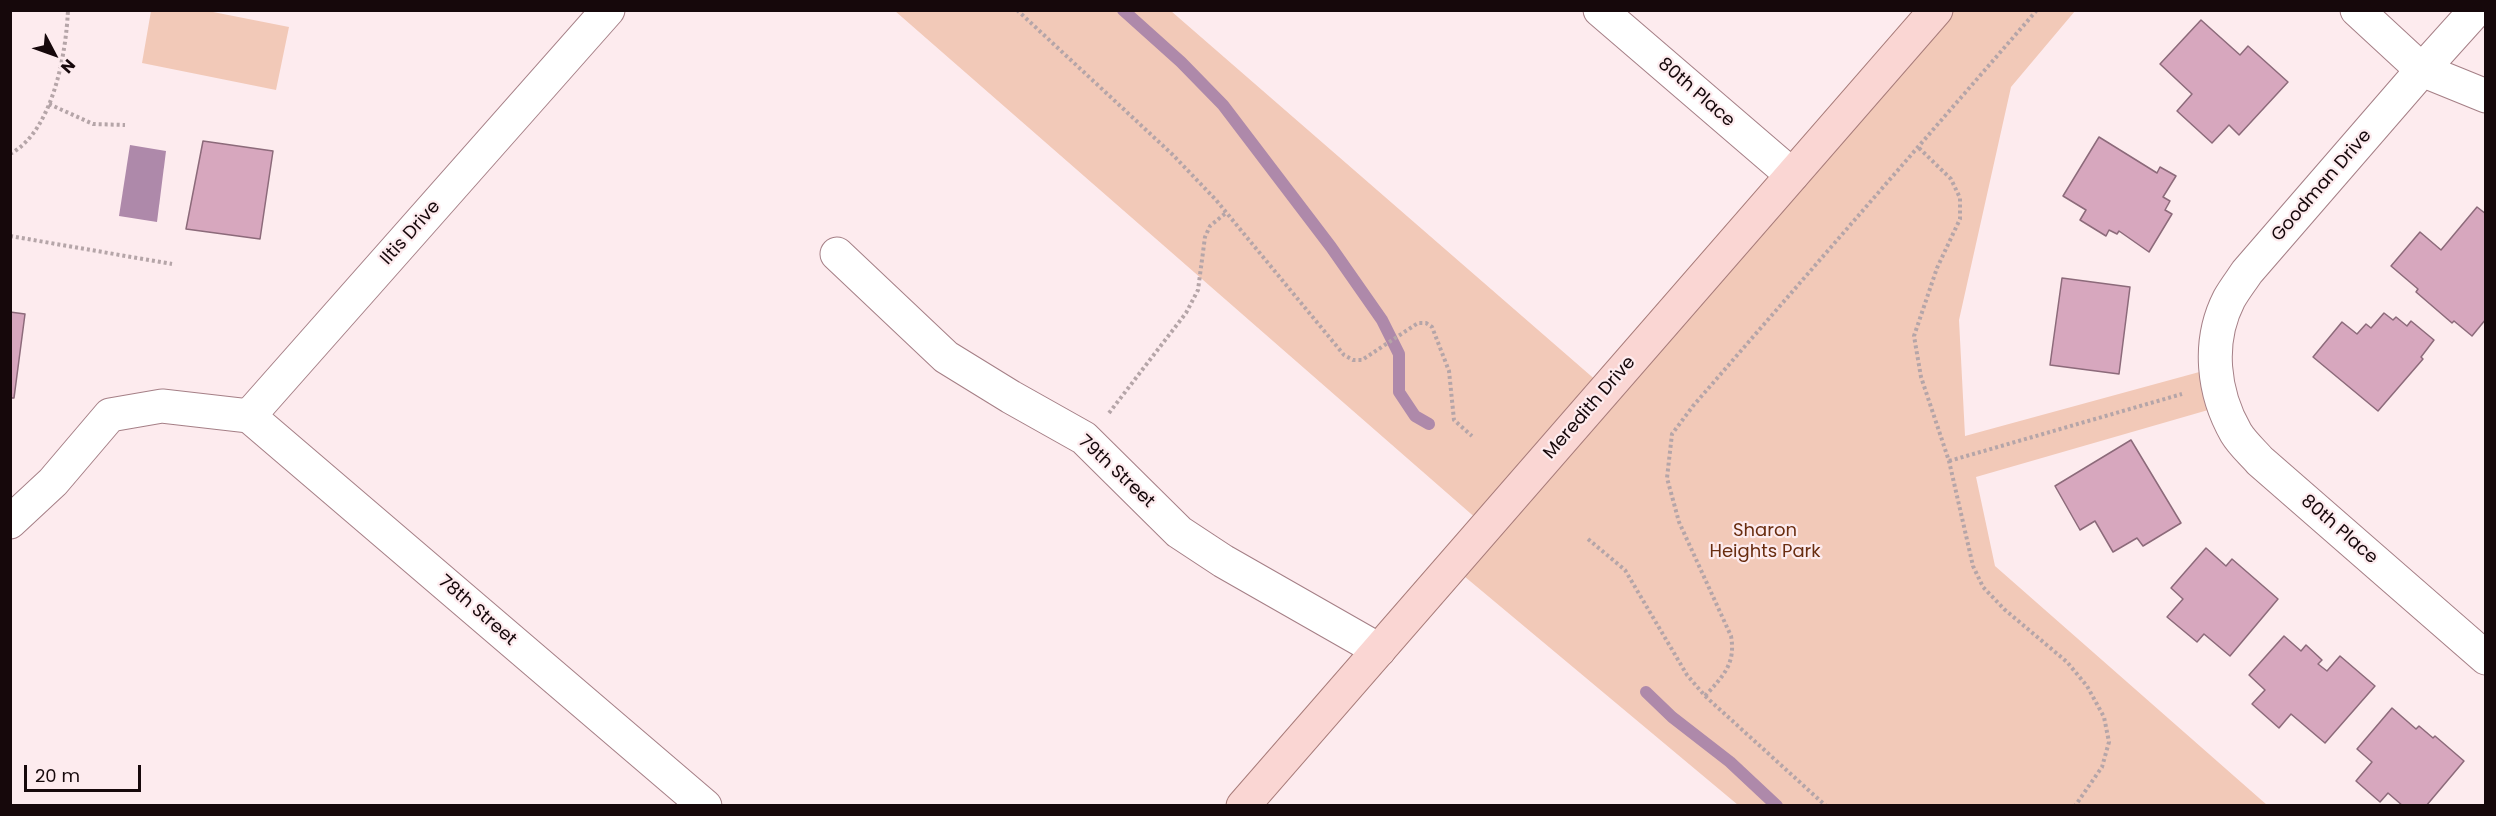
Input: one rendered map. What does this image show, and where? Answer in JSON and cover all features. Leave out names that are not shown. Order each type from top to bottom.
[{"type":"main road","name":"Meredith Drive","points":[[1243,806],[1936,10]]},
{"type":"street","name":"Iltis Drive","points":[[249,416],[608,10]]},
{"type":"street","name":"80th Place","points":[[1600,10],[1792,175]]},
{"type":"street","points":[[2357,10],[2422,70],[2486,96]]},
{"type":"street","name":"Goodman Drive","points":[[2217,383],[2214,368],[2217,334],[2229,300],[2247,272],[2476,10]]},
{"type":"street","name":"79th Street","points":[[837,254],[946,357],[1086,440],[1179,532],[1223,561],[1379,650]]},
{"type":"street","name":"80th Place","points":[[2217,383],[2222,406],[2237,435],[2260,461],[2486,658]]},
{"type":"street","points":[[10,522],[53,482],[110,415],[162,406],[249,416]]},
{"type":"street","name":"78th Street","points":[[249,416],[705,806]]},
{"type":"path","points":[[10,154],[32,135],[49,104],[66,45],[68,10]]},
{"type":"path","points":[[1017,10],[1173,155],[1227,212],[1344,355],[1353,360],[1362,360],[1418,322],[1432,327],[1449,371],[1454,420],[1472,436]]},
{"type":"path","points":[[1705,696],[1725,674],[1734,653],[1731,636],[1679,522],[1667,478],[1672,434],[1693,406],[2037,10]]},
{"type":"path","points":[[49,104],[93,124],[125,125]]},
{"type":"path","points":[[1919,148],[1951,179],[1960,198],[1960,219],[1936,268],[1914,336],[1921,377],[1949,461],[1973,566],[1983,587],[2004,609],[2067,662],[2087,686],[2104,717],[2109,741],[2102,766],[2075,806]]},
{"type":"path","points":[[1086,440],[1138,377],[1186,313],[1198,290],[1205,237],[1210,226],[1227,212]]},
{"type":"path","points":[[10,236],[172,264]]},
{"type":"path","points":[[1949,461],[2217,383]]},
{"type":"path","points":[[1588,539],[1624,570],[1687,675],[1705,696],[1826,806]]},
{"type":"green space","points":[[151,11],[208,11],[289,27],[276,90],[142,63]]},
{"type":"green space","name":"Sharon Heights Park","points":[[895,11],[1171,11],[1606,389],[1936,11],[2075,11],[2011,87],[1959,320],[1965,436],[2214,368],[2222,406],[1976,477],[1995,566],[2267,805],[1738,805],[1452,566],[1486,527]]},
{"type":"shaded area","points":[[130,145],[166,151],[157,222],[119,216]]},
{"type":"building","points":[[2201,20],[2240,55],[2248,46],[2288,82],[2239,135],[2229,125],[2212,143],[2177,111],[2192,94],[2160,64]]},
{"type":"building","points":[[2099,137],[2157,173],[2160,167],[2176,176],[2163,197],[2170,201],[2165,210],[2172,214],[2149,252],[2119,231],[2117,234],[2109,230],[2106,236],[2080,220],[2086,210],[2063,196]]},
{"type":"building","points":[[203,141],[273,151],[260,239],[186,229]]},
{"type":"building","points":[[2477,207],[2486,214],[2486,319],[2472,336],[2454,321],[2452,323],[2416,292],[2418,289],[2391,266],[2420,232],[2441,250]]},
{"type":"building","points":[[2062,278],[2130,287],[2119,374],[2050,365]]},
{"type":"building","points":[[10,312],[25,314],[14,398],[10,398]]},
{"type":"building","points":[[2384,313],[2393,320],[2396,317],[2407,326],[2411,321],[2434,340],[2421,357],[2423,359],[2378,411],[2313,357],[2342,322],[2357,334],[2366,324],[2371,328]]},
{"type":"building","points":[[2131,440],[2181,523],[2143,546],[2137,538],[2113,552],[2095,521],[2080,530],[2055,486]]},
{"type":"building","points":[[2206,548],[2226,566],[2232,559],[2278,599],[2230,656],[2204,634],[2197,642],[2167,617],[2183,599],[2171,588]]},
{"type":"building","points":[[2284,636],[2301,651],[2306,645],[2322,660],[2318,664],[2327,671],[2340,656],[2375,686],[2325,743],[2291,714],[2279,728],[2252,704],[2265,690],[2249,675]]},
{"type":"building","points":[[2392,708],[2416,729],[2419,726],[2433,738],[2435,736],[2464,761],[2426,806],[2403,806],[2388,793],[2380,802],[2356,781],[2372,762],[2357,749]]},
{"type":"waterway","points":[[1123,10],[1181,62],[1223,105],[1331,247],[1382,320],[1399,354],[1399,392],[1415,416],[1429,424]]},
{"type":"waterway","points":[[1646,692],[1672,717],[1730,762],[1777,806]]}]
